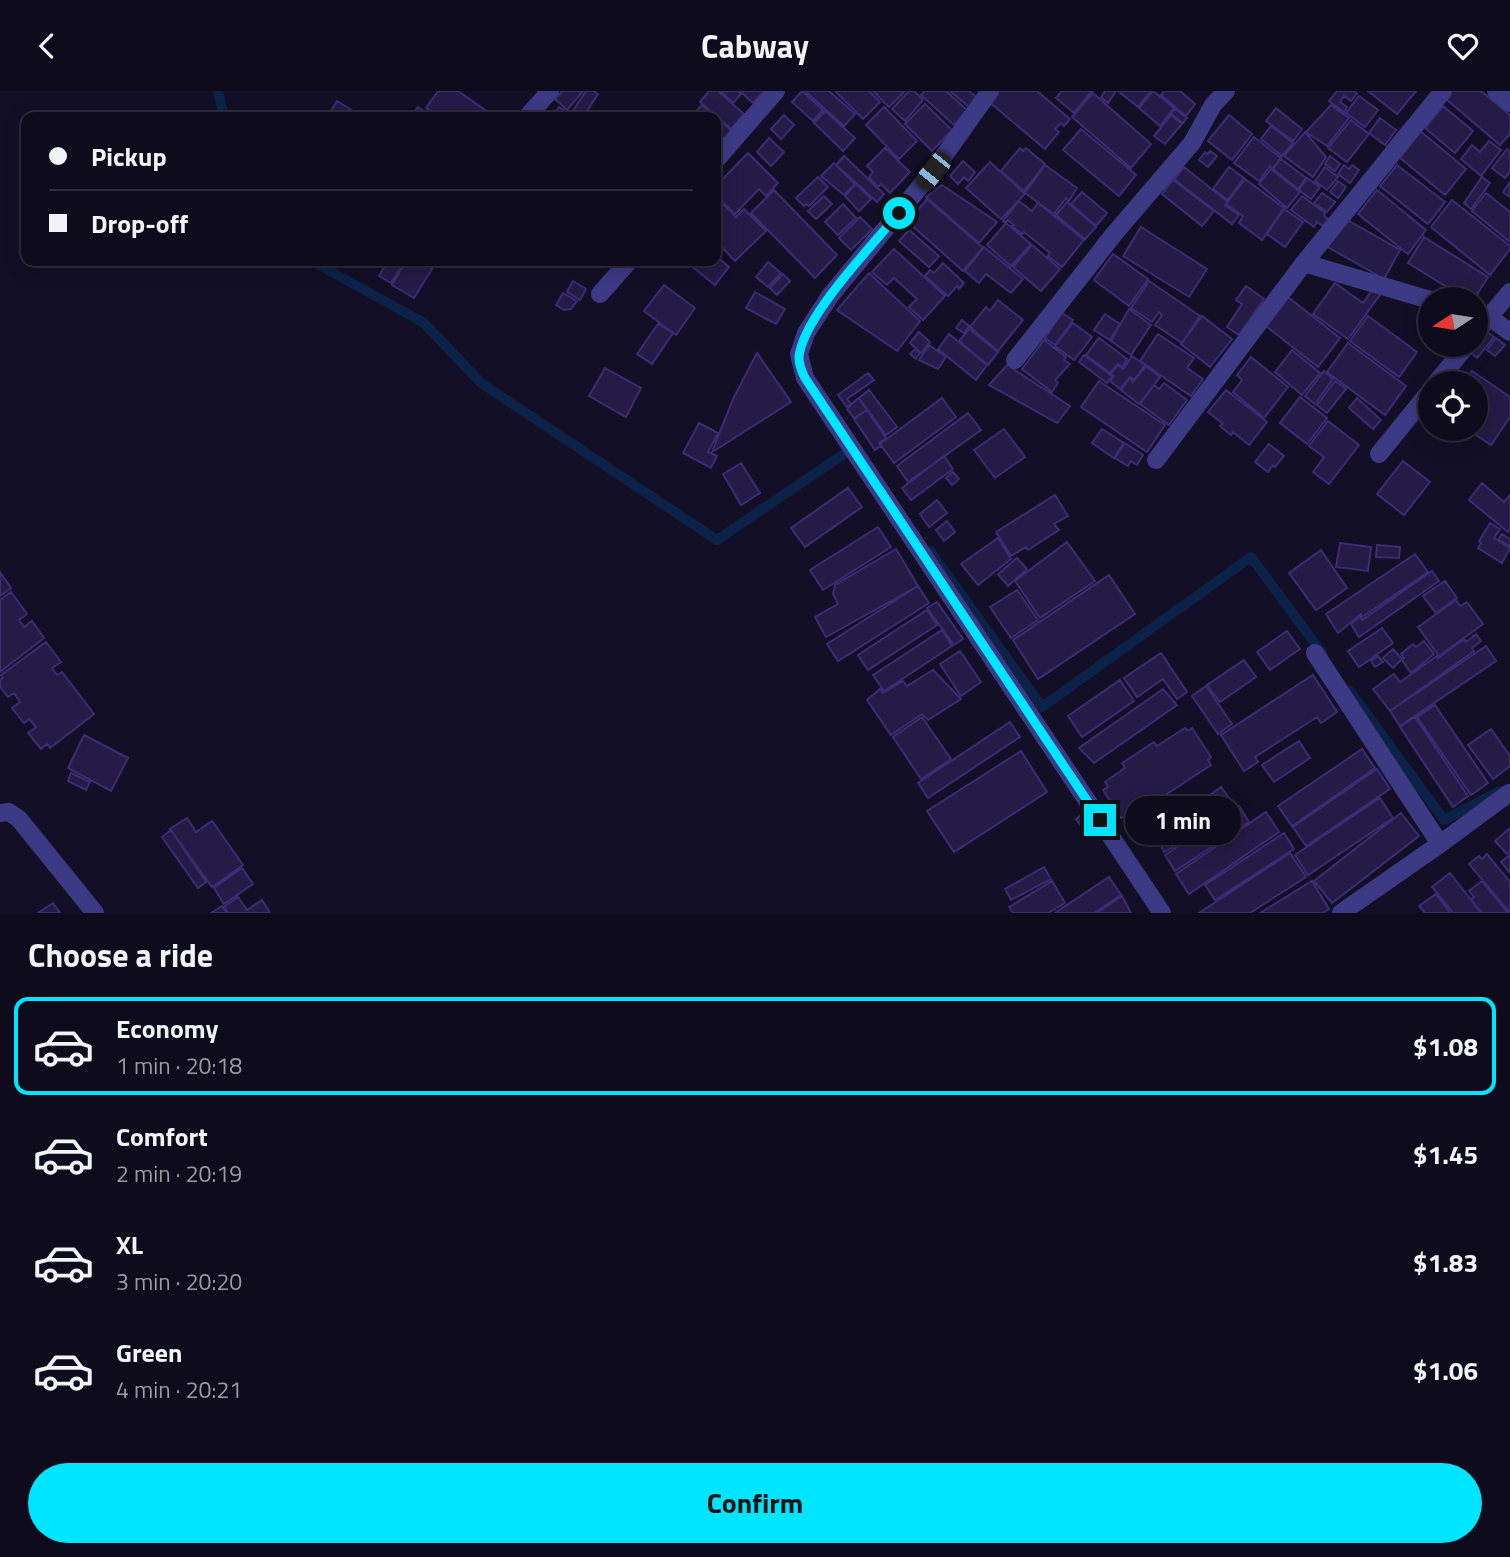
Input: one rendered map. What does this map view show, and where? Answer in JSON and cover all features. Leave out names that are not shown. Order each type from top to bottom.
[{"type":"street","points":[[531,112],[550,91]]},
{"type":"street","points":[[721,154],[776,91]]},
{"type":"street","points":[[990,91],[933,171],[830,296],[806,333],[799,354],[800,368],[1162,913]]},
{"type":"street","points":[[1015,359],[1114,234],[1192,143],[1213,105],[1226,91]]},
{"type":"street","points":[[1156,460],[1304,263],[1443,91]]},
{"type":"street","points":[[1496,91],[1510,103]]},
{"type":"street","points":[[1304,263],[1418,296]]},
{"type":"street","points":[[600,294],[625,266]]},
{"type":"street","points":[[1488,310],[1510,292]]},
{"type":"street","points":[[1488,319],[1510,332]]},
{"type":"street","points":[[1446,371],[1457,357]]},
{"type":"street","points":[[1379,454],[1418,406]]},
{"type":"street","points":[[1315,653],[1440,844]]},
{"type":"street","points":[[1341,913],[1509,793]]},
{"type":"street","points":[[0,813],[9,812],[19,820],[95,913]]},
{"type":"building","points":[[438,91],[458,91],[488,112],[432,112],[426,108]]},
{"type":"building","points":[[562,91],[583,91],[567,110],[555,99]]},
{"type":"building","points":[[586,91],[598,94],[586,112],[572,112]]},
{"type":"building","points":[[709,91],[718,91],[744,114],[731,129],[721,120],[721,112],[711,112],[700,102]]},
{"type":"building","points":[[721,91],[738,91],[741,94],[733,103]]},
{"type":"building","points":[[740,91],[764,91],[753,103]]},
{"type":"building","points":[[802,91],[823,110],[813,121],[792,102]]},
{"type":"building","points":[[805,91],[829,91],[855,114],[844,126]]},
{"type":"building","points":[[835,91],[869,91],[880,102],[863,119]]},
{"type":"building","points":[[873,91],[905,91],[889,107]]},
{"type":"building","points":[[909,91],[914,91],[923,100],[905,121],[892,109]]},
{"type":"building","points":[[925,91],[946,91],[967,110],[954,125],[921,95]]},
{"type":"building","points":[[950,91],[969,91],[977,98],[969,107]]},
{"type":"building","points":[[996,91],[1037,91],[1070,119],[1064,126],[1061,123],[1055,129],[1059,132],[1045,149],[988,101]]},
{"type":"building","points":[[1062,91],[1092,91],[1074,113],[1056,98]]},
{"type":"building","points":[[1105,91],[1116,91],[1108,103],[1101,97]]},
{"type":"building","points":[[1118,91],[1151,91],[1138,107]]},
{"type":"building","points":[[1153,91],[1174,108],[1160,126],[1139,108]]},
{"type":"building","points":[[1164,91],[1180,91],[1195,104],[1186,116],[1161,95]]},
{"type":"building","points":[[1337,91],[1357,93],[1351,101],[1344,96],[1340,102],[1347,107],[1344,112],[1329,101]]},
{"type":"building","points":[[1368,91],[1416,91],[1397,114]]},
{"type":"building","points":[[1443,91],[1481,91],[1510,115],[1510,134],[1500,145],[1440,94]]},
{"type":"building","points":[[1093,93],[1151,144],[1131,168],[1072,117]]},
{"type":"building","points":[[1359,96],[1378,110],[1365,127],[1346,113]]},
{"type":"building","points":[[337,101],[355,112],[330,112]]},
{"type":"building","points":[[925,104],[952,130],[932,151],[905,124]]},
{"type":"building","points":[[702,105],[710,112],[696,112]]},
{"type":"building","points":[[1331,105],[1349,118],[1327,146],[1306,132]]},
{"type":"building","points":[[1443,106],[1473,131],[1455,153],[1425,128]]},
{"type":"building","points":[[884,107],[917,141],[899,159],[866,125]]},
{"type":"building","points":[[1276,108],[1302,129],[1293,141],[1266,121]]},
{"type":"building","points":[[1175,109],[1187,118],[1183,123],[1171,114]]},
{"type":"building","points":[[825,111],[855,138],[843,151],[814,123]]},
{"type":"building","points":[[784,115],[794,125],[781,139],[771,129]]},
{"type":"building","points":[[1171,115],[1182,124],[1165,144],[1154,136]]},
{"type":"building","points":[[1229,115],[1252,134],[1232,160],[1208,141]]},
{"type":"building","points":[[1380,118],[1396,130],[1385,145],[1369,133]]},
{"type":"building","points":[[1351,120],[1369,134],[1347,162],[1328,148]]},
{"type":"building","points":[[721,121],[733,132],[721,148]]},
{"type":"building","points":[[1408,121],[1466,169],[1445,195],[1387,147]]},
{"type":"building","points":[[1271,126],[1293,143],[1282,156],[1261,139]]},
{"type":"building","points":[[1081,129],[1136,175],[1119,196],[1063,150]]},
{"type":"building","points":[[1305,132],[1326,157],[1313,177],[1284,156]]},
{"type":"building","points":[[1254,137],[1281,158],[1272,169],[1270,166],[1259,181],[1234,163]]},
{"type":"building","points":[[769,138],[784,152],[771,166],[757,152]]},
{"type":"building","points":[[1489,141],[1501,150],[1481,176],[1461,159],[1472,145],[1480,152]]},
{"type":"building","points":[[885,148],[910,172],[890,193],[881,184],[878,187],[869,177],[873,172],[867,166]]},
{"type":"building","points":[[1020,148],[1023,151],[1026,148],[1045,164],[1024,191],[1001,171]]},
{"type":"building","points":[[1507,149],[1510,151],[1510,172],[1505,178],[1492,168]]},
{"type":"building","points":[[1210,151],[1217,156],[1208,167],[1199,160],[1205,152],[1208,154]]},
{"type":"building","points":[[748,153],[778,183],[766,196],[759,189],[735,214],[721,201],[721,181]]},
{"type":"building","points":[[844,156],[884,194],[877,202],[836,165]]},
{"type":"building","points":[[1330,156],[1340,164],[1335,171],[1325,164]]},
{"type":"building","points":[[1281,159],[1306,178],[1298,189],[1273,169]]},
{"type":"building","points":[[963,161],[975,172],[968,181],[964,177],[958,184],[950,176]]},
{"type":"building","points":[[990,162],[1025,194],[1001,219],[966,188]]},
{"type":"building","points":[[834,163],[855,184],[844,195],[821,176]]},
{"type":"building","points":[[1045,165],[1077,188],[1069,201],[1066,198],[1054,214],[1025,193]]},
{"type":"building","points":[[1344,165],[1349,169],[1352,165],[1359,170],[1350,183],[1338,174]]},
{"type":"building","points":[[1397,165],[1445,202],[1428,224],[1380,186]]},
{"type":"building","points":[[1184,167],[1228,202],[1225,205],[1239,215],[1232,224],[1174,179]]},
{"type":"building","points":[[1229,167],[1244,178],[1228,200],[1213,189]]},
{"type":"building","points":[[1325,167],[1338,177],[1327,190],[1315,181]]},
{"type":"building","points":[[1271,169],[1300,192],[1287,208],[1259,184]]},
{"type":"building","points":[[818,177],[828,187],[809,206],[804,206],[796,198]]},
{"type":"building","points":[[1482,177],[1490,183],[1471,209],[1464,203]]},
{"type":"building","points":[[1307,178],[1320,187],[1311,199],[1299,190]]},
{"type":"building","points":[[1245,179],[1284,208],[1262,240],[1239,223],[1243,216],[1226,204]]},
{"type":"building","points":[[1173,180],[1214,211],[1202,226],[1162,194]]},
{"type":"building","points":[[1338,181],[1346,187],[1338,198],[1330,192]]},
{"type":"building","points":[[1510,182],[1510,197],[1503,192]]},
{"type":"building","points":[[856,184],[871,199],[859,211],[845,196]]},
{"type":"building","points":[[942,185],[997,222],[979,243],[926,197]]},
{"type":"building","points":[[774,190],[837,255],[815,278],[751,213]]},
{"type":"building","points":[[1377,190],[1426,230],[1408,254],[1358,214]]},
{"type":"building","points":[[1082,192],[1107,213],[1096,226],[1071,204]]},
{"type":"building","points":[[1322,193],[1335,202],[1327,212],[1314,203]]},
{"type":"building","points":[[1486,193],[1510,212],[1510,242],[1472,211]]},
{"type":"building","points":[[824,196],[832,204],[816,219],[808,211]]},
{"type":"building","points":[[1302,196],[1325,213],[1324,216],[1328,219],[1323,226],[1317,222],[1314,227],[1291,210]]},
{"type":"building","points":[[927,199],[983,248],[963,271],[908,222]]},
{"type":"building","points":[[1452,200],[1510,246],[1490,275],[1431,227]]},
{"type":"building","points":[[1019,201],[1032,211],[1038,203],[1084,240],[1062,267],[1048,256],[1050,253],[1024,232],[1022,234],[1008,220],[1005,223],[1003,221]]},
{"type":"building","points":[[721,202],[736,217],[744,209],[766,231],[735,261],[721,246]]},
{"type":"building","points":[[1067,202],[1096,227],[1085,239],[1056,215]]},
{"type":"building","points":[[843,204],[856,218],[838,235],[825,222]]},
{"type":"building","points":[[1284,209],[1303,222],[1285,247],[1267,234]]},
{"type":"building","points":[[1335,213],[1400,250],[1384,279],[1319,242]]},
{"type":"building","points":[[860,217],[872,229],[851,250],[839,238]]},
{"type":"building","points":[[1006,223],[1031,244],[1011,266],[987,245]]},
{"type":"building","points":[[1141,227],[1207,269],[1189,297],[1123,256]]},
{"type":"building","points":[[909,230],[939,256],[929,267],[899,241]]},
{"type":"building","points":[[1424,237],[1488,277],[1482,287],[1447,287],[1408,263]]},
{"type":"building","points":[[1032,245],[1060,269],[1041,291],[1013,267]]},
{"type":"building","points":[[984,247],[1023,279],[1011,293],[986,274],[979,283],[965,271]]},
{"type":"building","points":[[894,249],[945,296],[923,320],[909,307],[917,299],[894,278],[887,285],[872,272]]},
{"type":"building","points":[[1113,254],[1148,279],[1129,306],[1094,280]]},
{"type":"building","points":[[721,260],[729,267],[715,285],[691,266],[721,266]]},
{"type":"building","points":[[768,262],[781,273],[768,287],[756,277]]},
{"type":"building","points":[[943,263],[964,283],[948,296],[925,276],[930,270],[934,273]]},
{"type":"building","points":[[385,266],[402,266],[391,283],[379,276]]},
{"type":"building","points":[[403,266],[428,266],[432,269],[414,298],[392,285]]},
{"type":"building","points":[[869,273],[920,321],[897,351],[837,310]]},
{"type":"building","points":[[783,274],[790,281],[777,295],[770,288]]},
{"type":"building","points":[[573,281],[586,289],[580,300],[567,292]]},
{"type":"building","points":[[1149,281],[1200,316],[1182,343],[1155,325],[1162,315],[1159,312],[1152,322],[1131,308]]},
{"type":"building","points":[[1335,283],[1363,303],[1375,286],[1382,292],[1348,339],[1313,314]]},
{"type":"building","points":[[664,285],[695,308],[676,335],[644,311]]},
{"type":"building","points":[[1246,286],[1264,299],[1239,335],[1227,327],[1242,304],[1236,300]]},
{"type":"building","points":[[1279,290],[1340,338],[1318,367],[1257,319]]},
{"type":"building","points":[[755,292],[785,309],[776,324],[746,308]]},
{"type":"building","points":[[563,293],[577,301],[571,309],[564,310],[556,305]]},
{"type":"building","points":[[998,300],[1023,320],[998,351],[970,327],[986,307],[990,311]]},
{"type":"building","points":[[1129,309],[1151,325],[1131,355],[1111,341]]},
{"type":"building","points":[[1062,313],[1073,320],[1055,345],[1045,338]]},
{"type":"building","points":[[1105,314],[1120,324],[1110,340],[1094,330]]},
{"type":"building","points":[[1202,316],[1232,339],[1210,367],[1181,344]]},
{"type":"building","points":[[1368,316],[1417,352],[1399,377],[1350,341]]},
{"type":"building","points":[[962,320],[969,326],[964,333],[956,328]]},
{"type":"building","points":[[1073,323],[1092,337],[1074,360],[1055,346]]},
{"type":"building","points":[[658,324],[673,333],[652,364],[637,354]]},
{"type":"building","points":[[969,329],[998,352],[988,365],[959,341]]},
{"type":"building","points":[[919,332],[930,342],[921,353],[910,343]]},
{"type":"building","points":[[1488,333],[1494,337],[1488,344]]},
{"type":"building","points":[[949,334],[987,365],[976,380],[938,349]]},
{"type":"building","points":[[1158,334],[1194,358],[1187,368],[1203,379],[1191,396],[1140,361]]},
{"type":"building","points":[[1099,338],[1127,359],[1122,367],[1118,364],[1110,373],[1086,355]]},
{"type":"building","points":[[1496,338],[1505,345],[1495,356],[1488,349]]},
{"type":"building","points":[[1044,340],[1066,357],[1064,360],[1070,364],[1055,380],[1058,383],[1052,392],[1022,369]]},
{"type":"building","points":[[1348,343],[1406,386],[1385,415],[1327,372]]},
{"type":"building","points":[[929,345],[946,357],[938,369],[919,360]]},
{"type":"building","points":[[915,349],[920,353],[916,359],[910,354]]},
{"type":"building","points":[[1292,350],[1320,373],[1302,395],[1275,372]]},
{"type":"building","points":[[757,353],[791,402],[712,452],[733,399]]},
{"type":"building","points":[[1084,355],[1112,376],[1107,383],[1079,362]]},
{"type":"building","points":[[1132,356],[1145,365],[1134,380],[1130,377],[1120,389],[1110,381],[1114,376],[1111,374],[1118,365],[1123,369]]},
{"type":"building","points":[[1251,357],[1288,387],[1264,418],[1233,392],[1242,380],[1237,375]]},
{"type":"building","points":[[1007,365],[1070,406],[1057,423],[989,385]]},
{"type":"building","points":[[1146,366],[1160,377],[1139,404],[1121,390],[1130,378],[1133,382]]},
{"type":"building","points":[[605,368],[641,388],[626,417],[589,396]]},
{"type":"building","points":[[1324,371],[1333,379],[1315,404],[1305,396]]},
{"type":"building","points":[[868,373],[874,380],[847,399],[851,404],[847,407],[838,395]]},
{"type":"building","points":[[1099,381],[1165,425],[1147,452],[1081,407]]},
{"type":"building","points":[[1335,381],[1346,389],[1327,413],[1317,405]]},
{"type":"building","points":[[1488,382],[1510,397],[1510,417],[1491,445],[1485,441],[1488,441]]},
{"type":"building","points":[[1164,383],[1187,400],[1169,425],[1140,404],[1154,385],[1159,389]]},
{"type":"building","points":[[869,390],[897,427],[886,435],[859,398]]},
{"type":"building","points":[[1226,390],[1267,422],[1249,445],[1233,432],[1231,435],[1220,426],[1223,424],[1208,412]]},
{"type":"building","points":[[1300,397],[1327,418],[1307,444],[1280,423]]},
{"type":"building","points":[[858,398],[867,410],[854,418],[847,409]]},
{"type":"building","points":[[942,398],[956,417],[894,463],[880,444]]},
{"type":"building","points":[[1357,398],[1381,420],[1373,429],[1349,408]]},
{"type":"building","points":[[867,410],[886,438],[875,450],[854,419]]},
{"type":"building","points":[[968,413],[981,430],[908,482],[897,466]]},
{"type":"building","points":[[1328,421],[1359,445],[1329,484],[1313,472],[1324,457],[1309,446]]},
{"type":"building","points":[[699,423],[718,433],[708,452],[717,456],[711,468],[683,453]]},
{"type":"building","points":[[1004,429],[1025,457],[995,478],[974,450]]},
{"type":"building","points":[[1102,429],[1124,443],[1114,458],[1092,443]]},
{"type":"building","points":[[1125,443],[1143,455],[1137,465],[1131,461],[1128,466],[1115,458]]},
{"type":"building","points":[[1269,444],[1284,456],[1268,472],[1255,462]]},
{"type":"building","points":[[944,456],[953,469],[911,500],[902,488]]},
{"type":"building","points":[[1403,461],[1430,482],[1404,515],[1377,494]]},
{"type":"building","points":[[741,463],[760,493],[741,505],[723,474]]},
{"type":"building","points":[[953,472],[959,479],[952,485],[946,478]]},
{"type":"building","points":[[1482,483],[1504,502],[1510,495],[1508,532],[1469,500]]},
{"type":"building","points":[[848,488],[862,507],[805,547],[791,528]]},
{"type":"building","points":[[1055,495],[1068,516],[1054,524],[1059,530],[1028,550],[1026,547],[1011,556],[996,532]]},
{"type":"building","points":[[937,500],[947,513],[929,527],[920,514]]},
{"type":"building","points":[[947,521],[955,532],[944,541],[936,530]]},
{"type":"building","points":[[1490,523],[1500,529],[1494,538],[1510,548],[1502,563],[1478,548],[1481,543],[1479,541]]},
{"type":"building","points":[[878,527],[891,547],[823,590],[810,570]]},
{"type":"building","points":[[1502,534],[1510,539],[1510,546],[1498,540]]},
{"type":"building","points":[[998,538],[1011,559],[978,585],[961,564]]},
{"type":"building","points":[[1067,542],[1095,581],[1040,618],[1015,581]]},
{"type":"building","points":[[1340,543],[1371,547],[1368,571],[1336,567]]},
{"type":"building","points":[[1377,545],[1400,547],[1399,558],[1376,557]]},
{"type":"building","points":[[896,549],[918,586],[826,637],[815,617],[838,604],[833,594],[835,585]]},
{"type":"building","points":[[1321,550],[1347,588],[1316,610],[1289,573]]},
{"type":"building","points":[[1415,554],[1428,572],[1362,617],[1361,614],[1338,633],[1326,614]]},
{"type":"building","points":[[1017,558],[1027,569],[1008,586],[998,574]]},
{"type":"building","points":[[1432,571],[1439,581],[1359,637],[1351,624],[1360,617],[1362,620]]},
{"type":"building","points":[[0,572],[11,588],[0,596]]},
{"type":"building","points":[[1109,575],[1135,614],[1038,679],[1013,640]]},
{"type":"building","points":[[1445,581],[1457,598],[1436,613],[1423,596]]},
{"type":"building","points":[[918,586],[929,603],[838,661],[827,644]]},
{"type":"building","points":[[1017,590],[1038,620],[1011,638],[990,607]]},
{"type":"building","points":[[11,592],[27,614],[19,620],[24,627],[32,621],[44,638],[0,672],[0,600]]},
{"type":"building","points":[[1456,600],[1460,606],[1467,602],[1483,624],[1439,656],[1418,627]]},
{"type":"building","points":[[937,602],[963,639],[954,645],[927,608]]},
{"type":"building","points":[[927,610],[937,625],[868,670],[858,655]]},
{"type":"building","points":[[1382,628],[1393,643],[1359,667],[1348,651]]},
{"type":"building","points":[[942,630],[952,646],[884,691],[873,675]]},
{"type":"building","points":[[1287,631],[1300,649],[1270,670],[1257,652]]},
{"type":"building","points":[[1476,634],[1481,641],[1472,648],[1474,651],[1390,711],[1373,689],[1394,674],[1400,682],[1437,656],[1438,658],[1464,639],[1466,642]]},
{"type":"building","points":[[1424,641],[1434,654],[1411,673],[1401,654],[1413,644],[1416,647]]},
{"type":"building","points":[[46,642],[61,662],[52,668],[57,675],[62,672],[94,714],[50,748],[47,744],[41,749],[28,733],[36,727],[29,719],[24,723],[12,708],[20,702],[14,693],[8,697],[0,687],[0,680],[3,678],[1,675]]},
{"type":"building","points":[[1486,646],[1496,661],[1400,726],[1390,711]]},
{"type":"building","points":[[1393,649],[1402,659],[1393,668],[1383,658]]},
{"type":"building","points":[[960,651],[981,682],[961,696],[940,664]]},
{"type":"building","points":[[1161,653],[1187,692],[1177,699],[1163,679],[1137,697],[1124,678]]},
{"type":"building","points":[[1378,656],[1383,662],[1375,667],[1371,661]]},
{"type":"building","points":[[1244,660],[1256,677],[1220,702],[1207,685]]},
{"type":"building","points":[[933,670],[961,699],[928,720],[922,714],[891,735],[867,700],[880,689],[883,693],[903,681],[907,686]]},
{"type":"building","points":[[1313,675],[1337,712],[1321,723],[1317,717],[1255,757],[1258,762],[1244,771],[1221,735]]},
{"type":"building","points":[[1120,680],[1134,701],[1082,737],[1068,716]]},
{"type":"building","points":[[1206,686],[1232,724],[1218,734],[1192,696]]},
{"type":"building","points":[[1163,689],[1177,705],[1094,763],[1079,748]]},
{"type":"building","points":[[1435,705],[1488,783],[1471,795],[1417,717]]},
{"type":"building","points":[[922,717],[951,759],[921,779],[893,737]]},
{"type":"building","points":[[1415,717],[1468,796],[1453,807],[1400,727]]},
{"type":"building","points":[[1010,722],[1020,737],[928,798],[918,783]]},
{"type":"building","points":[[1185,728],[1188,731],[1192,728],[1211,757],[1208,760],[1211,765],[1129,819],[1126,815],[1121,818],[1103,790],[1108,787],[1105,782],[1125,768],[1122,763],[1154,742],[1157,746]]},
{"type":"building","points":[[1491,729],[1510,756],[1510,766],[1493,779],[1468,745]]},
{"type":"building","points":[[84,735],[128,758],[111,791],[68,768]]},
{"type":"building","points":[[1299,741],[1310,758],[1274,782],[1262,765]]},
{"type":"building","points":[[1362,749],[1375,768],[1292,826],[1278,806]]},
{"type":"building","points":[[1021,751],[1047,792],[954,852],[927,811]]},
{"type":"building","points":[[1377,769],[1390,789],[1306,846],[1293,827]]},
{"type":"building","points":[[71,773],[90,782],[86,790],[68,781]]},
{"type":"building","points":[[1221,787],[1233,803],[1192,833],[1180,817]]},
{"type":"building","points":[[1380,798],[1393,818],[1308,875],[1295,855]]},
{"type":"building","points":[[1239,806],[1249,822],[1175,871],[1165,855]]},
{"type":"building","points":[[1266,812],[1279,832],[1189,894],[1176,874]]},
{"type":"building","points":[[1084,813],[1089,820],[1082,827],[1076,819]]},
{"type":"building","points":[[1401,813],[1419,836],[1332,903],[1314,881]]},
{"type":"building","points":[[187,818],[196,832],[212,821],[243,865],[212,887],[170,829]]},
{"type":"building","points":[[1510,828],[1510,852],[1507,854],[1495,841]]},
{"type":"building","points":[[171,830],[206,882],[198,888],[162,837]]},
{"type":"building","points":[[1171,833],[1178,844],[1164,852],[1158,840]]},
{"type":"building","points":[[1284,833],[1294,849],[1215,900],[1205,885]]},
{"type":"building","points":[[1290,853],[1306,877],[1250,913],[1199,913]]},
{"type":"building","points":[[1487,854],[1510,882],[1510,913],[1469,864],[1479,856],[1482,859]]},
{"type":"building","points":[[1510,855],[1510,873],[1501,862]]},
{"type":"building","points":[[1044,867],[1051,879],[1011,900],[1005,889]]},
{"type":"building","points":[[242,868],[253,884],[224,904],[214,888]]},
{"type":"building","points":[[1450,873],[1481,913],[1453,913],[1432,887]]},
{"type":"building","points":[[1109,877],[1121,895],[1094,913],[1055,913]]},
{"type":"building","points":[[1052,881],[1065,903],[1048,913],[1013,913],[1009,907]]},
{"type":"building","points":[[1312,881],[1329,909],[1323,913],[1260,913]]},
{"type":"building","points":[[1482,881],[1508,913],[1482,913],[1471,900],[1474,897],[1469,891]]},
{"type":"building","points":[[1436,894],[1450,913],[1425,913],[1419,906]]},
{"type":"building","points":[[1122,896],[1131,913],[1097,913]]},
{"type":"building","points":[[238,897],[247,910],[262,900],[270,913],[228,913],[224,907]]},
{"type":"building","points":[[53,903],[60,913],[38,913]]},
{"type":"building","points":[[222,906],[227,913],[211,913]]},
{"type":"waterway","points":[[218,91],[223,112]]},
{"type":"waterway","points":[[321,266],[424,323],[481,383],[717,540],[854,447]]},
{"type":"waterway","points":[[930,551],[1042,707],[1251,557],[1322,653]]},
{"type":"waterway","points":[[1350,691],[1444,820],[1500,791]]},
{"type":"route","points":[[899,213],[830,296],[806,333],[799,354],[800,368],[1100,820]]}]
